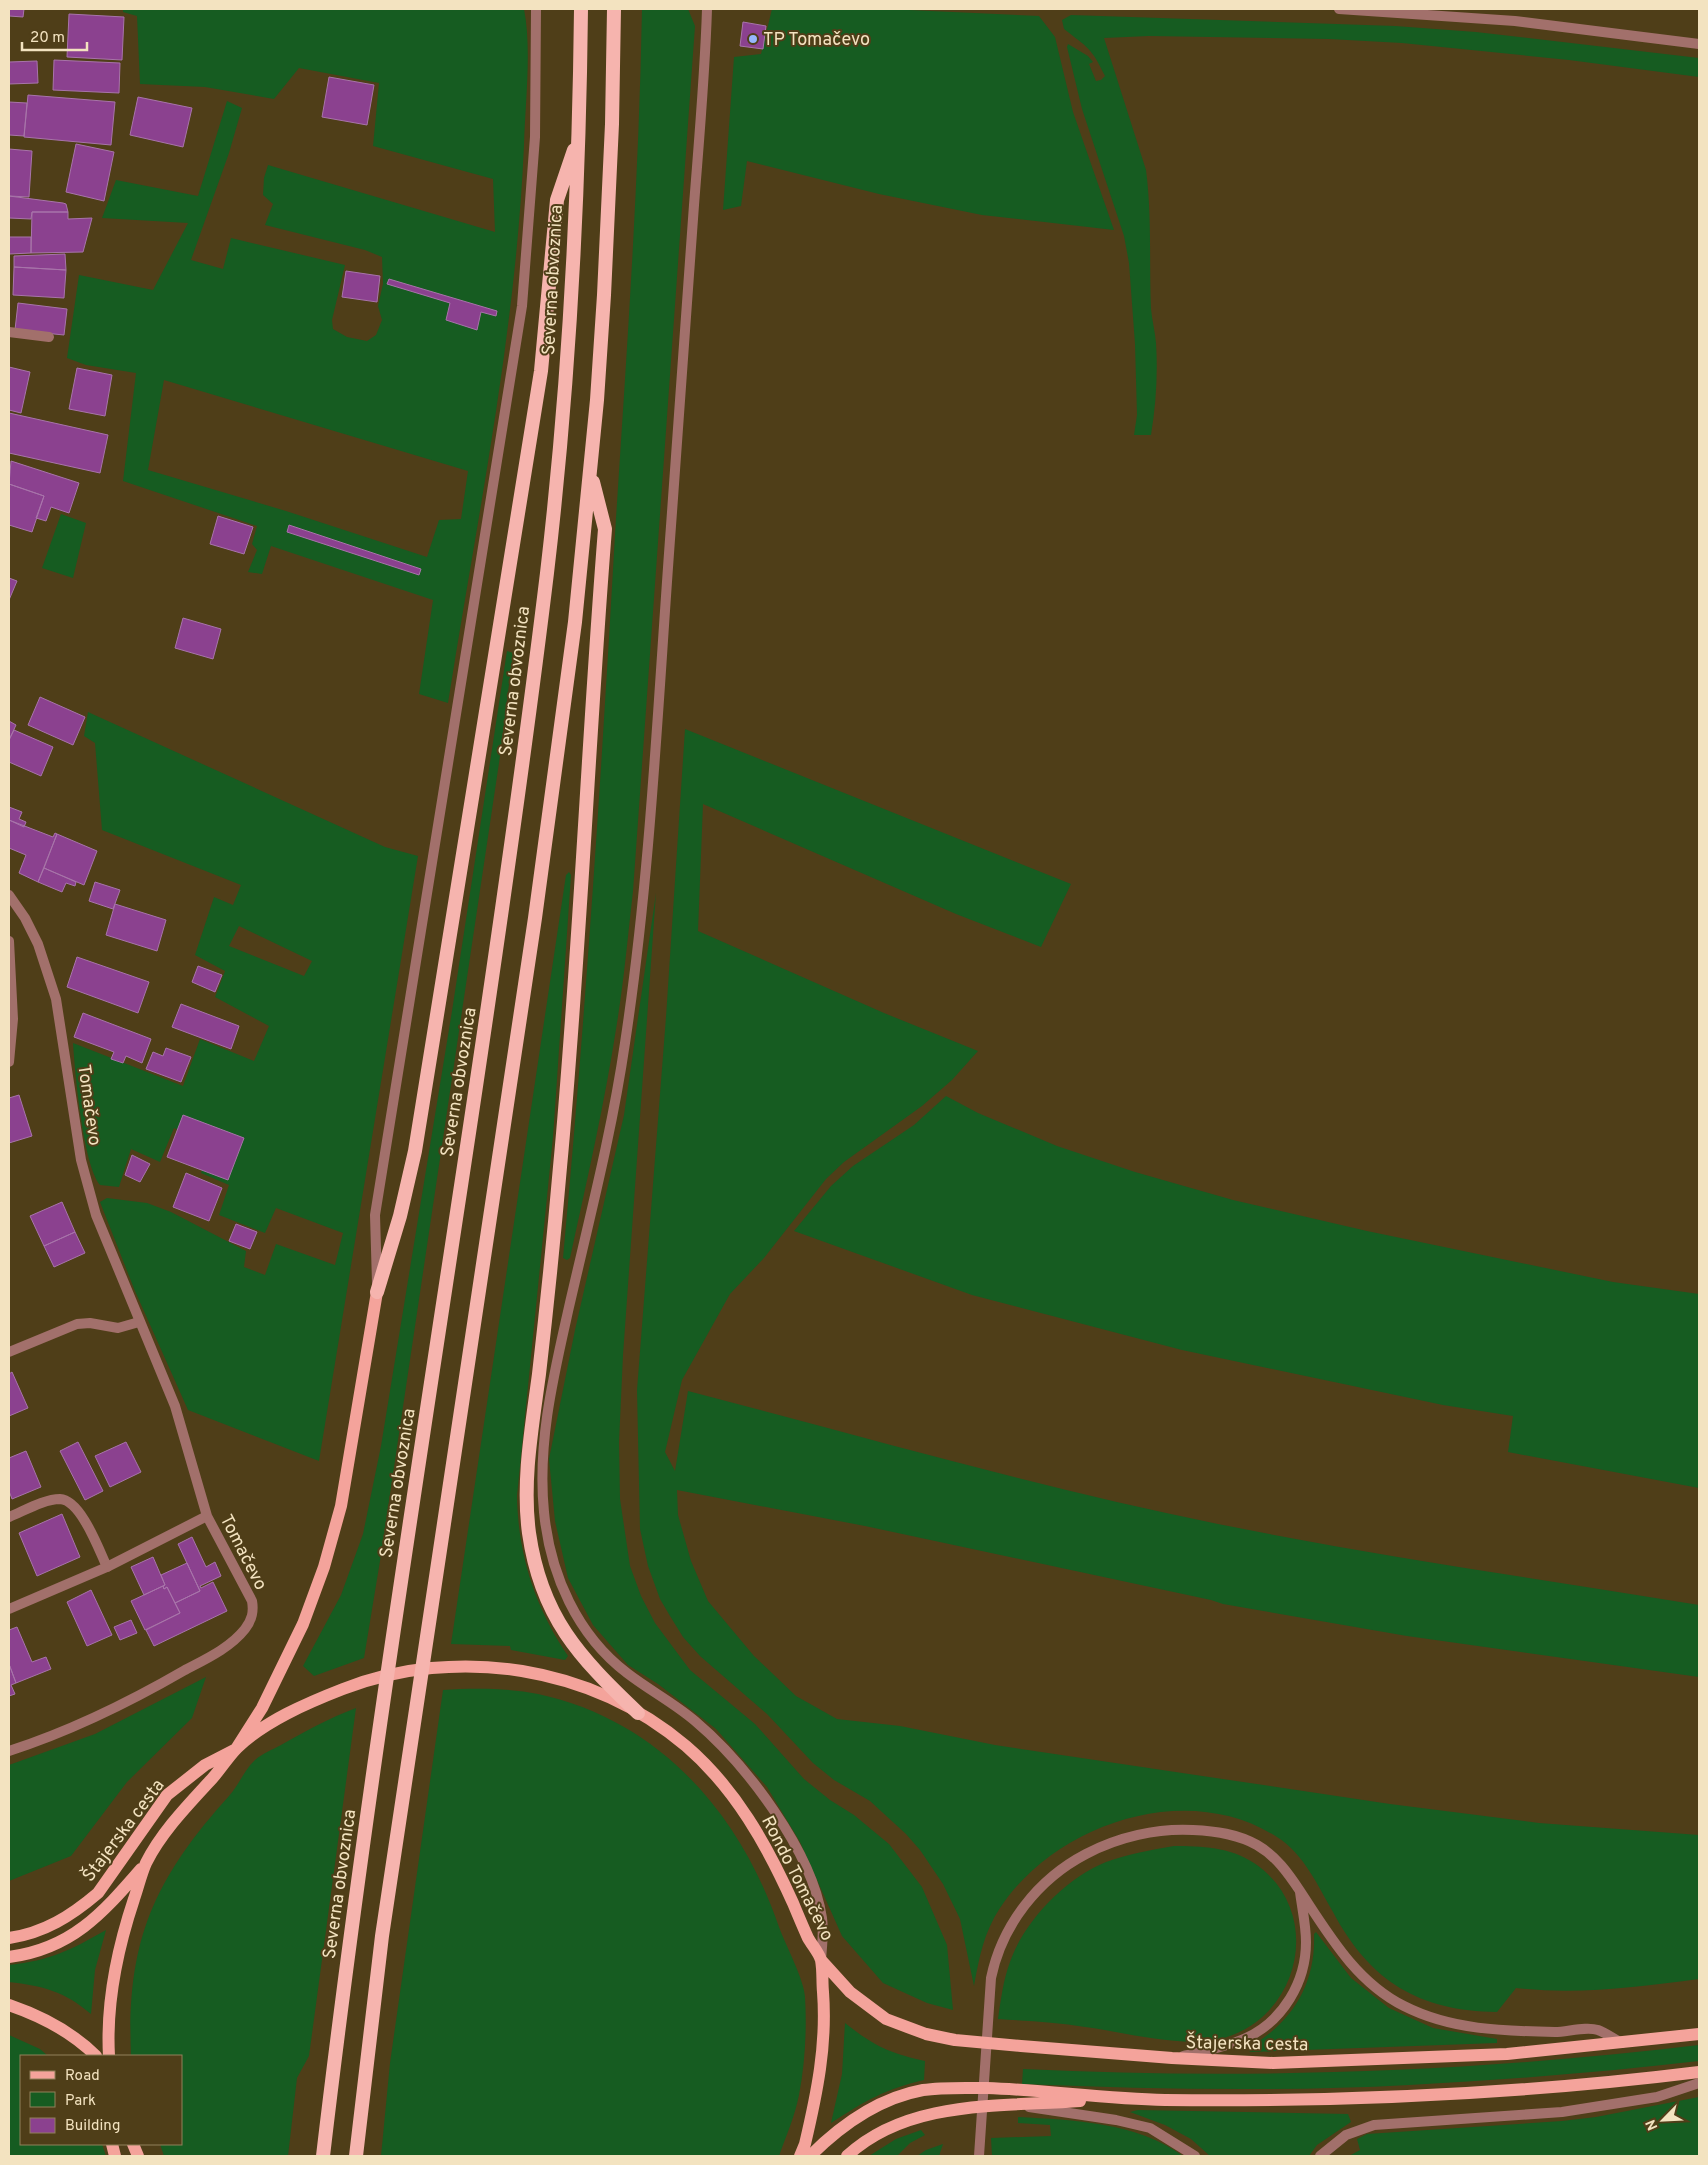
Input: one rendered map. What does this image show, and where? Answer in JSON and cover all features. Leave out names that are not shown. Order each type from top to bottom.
[{"type":"highway","name":"Severna obvoznica","points":[[323,2156],[366,1816],[504,902],[548,569],[564,392],[580,130],[581,9]]},
{"type":"highway","points":[[356,2156],[383,1926],[536,908],[574,622],[590,469],[608,223],[614,9]]},
{"type":"highway","points":[[377,1292],[400,1216],[415,1150],[541,371],[557,200],[580,130]]},
{"type":"highway","points":[[590,469],[605,529],[564,1126],[550,1280],[528,1465],[526,1501],[529,1534],[536,1565],[558,1622],[575,1650],[638,1713]]},
{"type":"main road","points":[[236,1749],[254,1722],[303,1624],[324,1567],[348,1474],[377,1292]]},
{"type":"main road","name":"Rondo Tomačevo","points":[[109,2055],[108,2028],[116,1966],[124,1929],[146,1864],[188,1804],[236,1749],[264,1728],[303,1707],[350,1686],[392,1674],[441,1667],[500,1668],[567,1681],[605,1696],[638,1713],[686,1746],[734,1798],[774,1863],[809,1939],[821,1960],[824,2009],[823,2057],[811,2117],[800,2156]]},
{"type":"main road","name":"Štajerska cesta","points":[[9,1938],[48,1927],[72,1915],[86,1904],[103,1886],[168,1795],[205,1766],[236,1749]]},
{"type":"main road","name":"Štajerska cesta","points":[[9,1957],[44,1949],[79,1932],[107,1909],[146,1864]]},
{"type":"main road","name":"Štajerska cesta","points":[[821,1960],[844,1986],[886,2020],[926,2034],[954,2040],[1021,2046],[1172,2058],[1273,2063],[1409,2059],[1622,2044],[1699,2034]]},
{"type":"main road","points":[[9,2005],[49,2022],[73,2036],[95,2055]]},
{"type":"main road","points":[[847,2156],[874,2136],[905,2122],[978,2107],[1112,2099],[1226,2100],[1425,2096],[1556,2087],[1699,2072]]},
{"type":"main road","points":[[810,2156],[829,2138],[872,2107],[888,2099],[924,2090],[1020,2089],[1112,2099]]},
{"type":"street","points":[[377,1292],[375,1215],[522,306],[535,137],[538,48],[536,9]]},
{"type":"street","points":[[707,9],[644,892],[625,1044],[612,1114],[549,1397],[543,1455],[543,1509],[556,1574],[566,1597],[590,1635],[623,1670],[674,1704],[704,1728],[736,1760],[768,1801],[794,1845],[813,1887],[822,1915],[821,1960]]},
{"type":"street","points":[[1339,9],[1514,21],[1699,44]]},
{"type":"street","points":[[9,332],[49,337]]},
{"type":"street","name":"Tomačevo","points":[[9,895],[25,918],[48,972],[62,1025],[87,1188],[139,1322],[175,1406],[207,1516],[252,1601],[252,1616],[245,1629],[222,1649],[120,1706],[56,1735],[9,1751]]},
{"type":"street","points":[[9,941],[10,990],[13,1019],[9,1062]]},
{"type":"street","points":[[9,1352],[77,1324],[90,1323],[118,1328],[139,1322]]},
{"type":"street","points":[[9,1517],[61,1499],[72,1503],[93,1537],[107,1567]]},
{"type":"street","points":[[9,1609],[107,1567],[207,1516]]},
{"type":"street","points":[[979,2156],[989,2008],[995,1958],[1005,1934],[1024,1907],[1064,1868],[1094,1850],[1129,1838],[1165,1831],[1207,1830],[1245,1839],[1259,1846],[1282,1866],[1335,1945],[1355,1969],[1373,1986],[1405,2007],[1423,2015],[1462,2026],[1557,2032],[1596,2029],[1622,2044]]},
{"type":"street","points":[[1172,2058],[1246,2038],[1280,2014],[1293,1993],[1303,1968],[1306,1941],[1300,1891]]},
{"type":"street","points":[[1320,2156],[1346,2135],[1374,2125],[1562,2112],[1657,2097],[1699,2083]]},
{"type":"street","points":[[1019,2106],[1116,2120],[1150,2128],[1195,2156]]},
{"type":"green space","points":[[123,9],[524,9],[528,41],[527,77],[520,215],[513,285],[494,425],[448,703],[419,694],[433,600],[271,546],[262,574],[248,572],[257,550],[252,544],[257,526],[123,481],[136,373],[86,365],[67,358],[79,275],[153,290],[188,223],[102,218],[116,180],[198,196],[227,101],[242,108],[229,153],[191,260],[223,269],[231,238],[345,265],[332,320],[333,329],[347,337],[367,341],[376,335],[382,320],[378,306],[383,284],[382,257],[365,250],[265,225],[273,204],[263,195],[264,178],[268,165],[495,232],[493,179],[373,146],[379,83],[299,68],[274,99],[205,87],[140,84],[137,16],[123,12]],"holes":[[[164,380],[468,471],[461,519],[439,520],[427,557],[286,511],[148,470]]]},
{"type":"green space","points":[[642,9],[688,9],[695,26],[633,891],[622,990],[607,1082],[570,1258],[567,1260],[563,1258],[593,888],[628,327],[638,136]]},
{"type":"green space","points":[[772,9],[887,9],[1039,16],[1055,37],[1073,112],[1114,230],[982,215],[879,194],[747,161],[741,206],[723,210],[734,57],[761,54]]},
{"type":"green space","points":[[1071,15],[1395,26],[1476,32],[1699,58],[1699,77],[1569,60],[1402,43],[1329,39],[1149,36],[1104,38],[1146,170],[1148,187],[1151,309],[1157,354],[1156,389],[1151,435],[1134,435],[1137,415],[1135,344],[1129,263],[1124,236],[1082,109],[1067,47],[1068,44],[1088,56],[1093,62],[1089,64],[1096,81],[1101,80],[1105,76],[1088,49],[1064,29],[1062,20]]},
{"type":"green space","points":[[61,514],[86,523],[73,578],[42,568]]},
{"type":"green space","points":[[507,651],[513,653],[499,763],[364,1658],[314,1676],[303,1666],[341,1595],[363,1534],[381,1446],[452,1011]]},
{"type":"green space","points":[[88,712],[385,847],[418,856],[319,1461],[188,1410],[135,1291],[100,1202],[107,1198],[147,1203],[171,1212],[246,1251],[244,1267],[265,1275],[276,1244],[335,1265],[343,1233],[276,1208],[265,1233],[219,1215],[229,1185],[201,1173],[212,1143],[174,1128],[160,1162],[131,1149],[119,1187],[100,1185],[94,1174],[81,1117],[73,1043],[183,1086],[200,1039],[254,1061],[269,1026],[215,997],[225,971],[195,955],[214,897],[233,905],[241,885],[102,830],[95,743],[84,736]],"holes":[[[239,926],[312,961],[304,976],[229,946]]]},
{"type":"green space","points":[[685,729],[1071,884],[1041,947],[956,914],[703,804],[698,931],[884,1013],[978,1051],[952,1080],[922,1106],[844,1162],[826,1179],[764,1258],[730,1294],[682,1380],[665,1452],[675,1471],[688,1391],[1018,1478],[1151,1510],[1278,1536],[1398,1557],[1699,1605],[1699,1677],[1407,1636],[1223,1604],[865,1526],[677,1490],[678,1515],[691,1561],[708,1601],[754,1656],[796,1696],[837,1719],[900,1726],[995,1745],[1390,1804],[1539,1823],[1699,1835],[1699,1979],[1585,1990],[1562,1991],[1516,1988],[1497,2012],[1444,2006],[1400,1988],[1363,1957],[1333,1912],[1303,1861],[1287,1844],[1277,1837],[1242,1820],[1204,1812],[1165,1812],[1126,1819],[1089,1833],[1054,1853],[1024,1878],[994,1917],[980,1955],[974,1986],[960,1919],[943,1884],[920,1850],[906,1834],[870,1801],[834,1780],[813,1763],[767,1714],[700,1656],[683,1637],[660,1599],[648,1566],[640,1529],[637,1390],[666,1017]]},
{"type":"green space","points":[[569,872],[571,875],[553,1137],[517,1496],[521,1539],[530,1580],[546,1619],[568,1656],[565,1660],[511,1650],[510,1646],[451,1644],[566,875]]},
{"type":"green space","points":[[656,893],[623,1355],[619,1442],[620,1499],[630,1566],[641,1596],[655,1623],[690,1670],[755,1724],[804,1779],[830,1800],[854,1815],[889,1844],[922,1887],[947,1945],[953,2010],[927,2003],[883,1983],[842,1936],[800,1842],[767,1787],[716,1729],[658,1684],[628,1665],[593,1625],[568,1578],[555,1521],[549,1459],[575,1330],[624,1115]]},
{"type":"green space","points":[[946,1096],[978,1113],[1057,1146],[1135,1172],[1233,1200],[1367,1231],[1613,1282],[1699,1294],[1699,1488],[1508,1452],[1513,1416],[1443,1405],[1182,1350],[972,1295],[794,1231],[831,1186],[853,1166],[914,1125]]},
{"type":"green space","points":[[206,1677],[192,1718],[127,1782],[71,1856],[9,1881],[9,1765],[95,1734]]},
{"type":"green space","points":[[443,1690],[515,1691],[538,1694],[581,1707],[621,1725],[657,1749],[689,1778],[718,1810],[742,1846],[762,1885],[804,1990],[806,2034],[801,2083],[795,2111],[779,2156],[381,2156],[390,2063]]},
{"type":"green space","points":[[356,1708],[309,2056],[297,2078],[288,2156],[164,2156],[160,2145],[182,2145],[182,2055],[131,2055],[131,2016],[134,1980],[140,1946],[150,1915],[163,1885],[181,1856],[233,1792],[255,1760],[264,1753],[336,1716]]},
{"type":"green space","points":[[1174,1846],[1215,1848],[1235,1854],[1254,1863],[1276,1883],[1290,1907],[1296,1933],[1295,1960],[1286,1985],[1271,2008],[1251,2026],[1224,2038],[1191,2042],[1173,2041],[1064,2024],[998,2019],[1002,1990],[1010,1962],[1025,1931],[1048,1903],[1076,1879],[1106,1862],[1131,1854]]},
{"type":"green space","points":[[106,1930],[95,1970],[91,2014],[72,2000],[53,1991],[32,1985],[9,1982],[9,1965],[59,1954]]},
{"type":"green space","points":[[1316,1932],[1351,1978],[1389,2008],[1433,2028],[1497,2039],[1497,2043],[1250,2052],[1248,2048],[1278,2026],[1298,2000],[1306,1985],[1311,1969],[1314,1952],[1314,1934]]},
{"type":"green space","points":[[845,2023],[882,2048],[925,2061],[924,2080],[898,2087],[876,2097],[831,2123],[842,2074]]},
{"type":"green space","points":[[9,2035],[40,2049],[47,2055],[20,2055],[20,2145],[102,2145],[106,2156],[9,2156]]},
{"type":"green space","points":[[1699,2045],[1699,2061],[1591,2072],[1445,2083],[1264,2089],[1022,2084],[1023,2069],[1192,2074],[1362,2071],[1531,2062]]},
{"type":"green space","points":[[1699,2097],[1699,2156],[1349,2156],[1360,2150],[1357,2139],[1367,2134],[1562,2121],[1596,2117]]},
{"type":"green space","points":[[1138,2110],[1348,2114],[1351,2122],[1317,2145],[1309,2156],[1210,2156],[1191,2139],[1165,2125],[1130,2112]]},
{"type":"green space","points":[[1018,2117],[1104,2125],[1146,2136],[1183,2156],[992,2156],[991,2138],[1051,2136],[1050,2125],[1018,2123]]},
{"type":"green space","points":[[921,2130],[925,2135],[910,2143],[897,2156],[869,2156],[896,2139]]},
{"type":"green space","points":[[943,2144],[939,2156],[917,2156],[926,2150]]},
{"type":"building","points":[[9,9],[24,9],[23,17],[9,16]]},
{"type":"building","points":[[69,14],[124,17],[122,60],[67,57]]},
{"type":"building","name":"TP Tomačevo","points":[[743,22],[766,26],[763,49],[740,46]]},
{"type":"building","points":[[54,60],[120,63],[119,93],[53,90]]},
{"type":"building","points":[[37,61],[38,83],[9,84],[9,62]]},
{"type":"building","points":[[329,77],[374,85],[367,125],[322,117]]},
{"type":"building","points":[[28,95],[115,102],[111,145],[24,137]]},
{"type":"building","points":[[138,97],[192,108],[183,147],[130,135]]},
{"type":"building","points":[[9,102],[27,103],[24,136],[9,135]]},
{"type":"building","points":[[76,144],[114,152],[104,201],[66,192]]},
{"type":"building","points":[[9,149],[32,151],[29,197],[9,196]]},
{"type":"building","points":[[9,196],[63,203],[66,204],[68,212],[32,212],[31,219],[9,218]]},
{"type":"building","points":[[32,212],[68,212],[68,219],[92,218],[83,252],[31,253]]},
{"type":"building","points":[[9,237],[31,237],[31,253],[9,254]]},
{"type":"building","points":[[65,254],[66,270],[14,267],[14,256]]},
{"type":"building","points":[[14,267],[66,270],[64,298],[13,295]]},
{"type":"building","points":[[346,271],[380,276],[377,302],[342,297]]},
{"type":"building","points":[[389,279],[497,311],[496,316],[481,312],[477,330],[446,320],[450,303],[387,284]]},
{"type":"building","points":[[18,303],[67,309],[64,335],[15,330]]},
{"type":"building","points":[[9,367],[30,372],[21,413],[9,410]]},
{"type":"building","points":[[77,368],[112,375],[105,416],[69,409]]},
{"type":"building","points":[[9,413],[108,435],[100,473],[9,453]]},
{"type":"building","points":[[11,461],[79,483],[69,513],[51,507],[46,521],[36,518],[44,496],[9,484]]},
{"type":"building","points":[[9,484],[44,496],[32,532],[9,525]]},
{"type":"building","points":[[218,516],[253,527],[244,554],[210,544]]},
{"type":"building","points":[[289,525],[421,569],[419,575],[287,532]]},
{"type":"building","points":[[9,578],[17,581],[9,600]]},
{"type":"building","points":[[183,618],[221,629],[213,659],[175,648]]},
{"type":"building","points":[[40,697],[85,717],[73,745],[28,725]]},
{"type":"building","points":[[9,721],[16,725],[9,740]]},
{"type":"building","points":[[14,730],[53,747],[41,776],[9,762],[9,740]]},
{"type":"building","points":[[9,807],[22,812],[19,819],[26,822],[24,827],[9,820]]},
{"type":"building","points":[[9,820],[53,837],[55,833],[57,834],[38,882],[19,873],[26,855],[9,848]]},
{"type":"building","points":[[57,834],[97,851],[84,885],[44,868]]},
{"type":"building","points":[[44,868],[76,882],[75,886],[66,883],[62,892],[38,882]]},
{"type":"building","points":[[95,882],[120,890],[113,909],[89,901]]},
{"type":"building","points":[[115,904],[166,920],[157,951],[106,935]]},
{"type":"building","points":[[77,957],[149,982],[138,1013],[67,987]]},
{"type":"building","points":[[198,966],[222,975],[215,992],[192,982]]},
{"type":"building","points":[[181,1004],[239,1026],[231,1049],[172,1027]]},
{"type":"building","points":[[83,1013],[151,1039],[142,1063],[126,1056],[123,1063],[111,1059],[114,1052],[74,1037]]},
{"type":"building","points":[[166,1048],[191,1057],[181,1082],[146,1069],[153,1052],[163,1056]]},
{"type":"building","points":[[19,1095],[32,1136],[9,1143],[9,1098]]},
{"type":"building","points":[[183,1115],[244,1138],[228,1180],[167,1157]]},
{"type":"building","points":[[132,1155],[150,1164],[140,1182],[125,1175]]},
{"type":"building","points":[[186,1173],[222,1188],[209,1221],[173,1207]]},
{"type":"building","points":[[62,1202],[75,1232],[44,1246],[30,1216]]},
{"type":"building","points":[[236,1224],[257,1232],[250,1249],[229,1241]]},
{"type":"building","points":[[75,1232],[85,1253],[54,1267],[44,1246]]},
{"type":"building","points":[[12,1372],[28,1408],[9,1416],[9,1374]]},
{"type":"building","points":[[78,1442],[103,1491],[85,1500],[60,1451]]},
{"type":"building","points":[[126,1442],[141,1472],[110,1487],[95,1456]]},
{"type":"building","points":[[26,1451],[41,1487],[12,1499],[9,1491],[9,1458]]},
{"type":"building","points":[[62,1514],[80,1557],[37,1576],[19,1533]]},
{"type":"building","points":[[192,1537],[206,1567],[215,1562],[221,1576],[200,1586],[201,1588],[213,1582],[227,1611],[154,1646],[146,1630],[180,1613],[175,1603],[200,1591],[178,1544]]},
{"type":"building","points":[[153,1557],[165,1585],[144,1595],[131,1567]]},
{"type":"building","points":[[187,1563],[200,1591],[175,1603],[167,1587],[164,1589],[163,1586],[165,1585],[161,1575]]},
{"type":"building","points":[[163,1586],[164,1589],[167,1587],[180,1613],[145,1630],[131,1601]]},
{"type":"building","points":[[91,1590],[112,1635],[87,1646],[67,1602]]},
{"type":"building","points":[[131,1620],[137,1633],[120,1640],[114,1627]]},
{"type":"building","points":[[17,1627],[32,1662],[46,1657],[51,1669],[16,1683],[9,1664],[9,1630]]},
{"type":"building","points":[[9,1664],[16,1683],[11,1685],[15,1694],[9,1696]]},
{"type":"place","name":"TP Tomačevo","points":[[753,39]]}]
